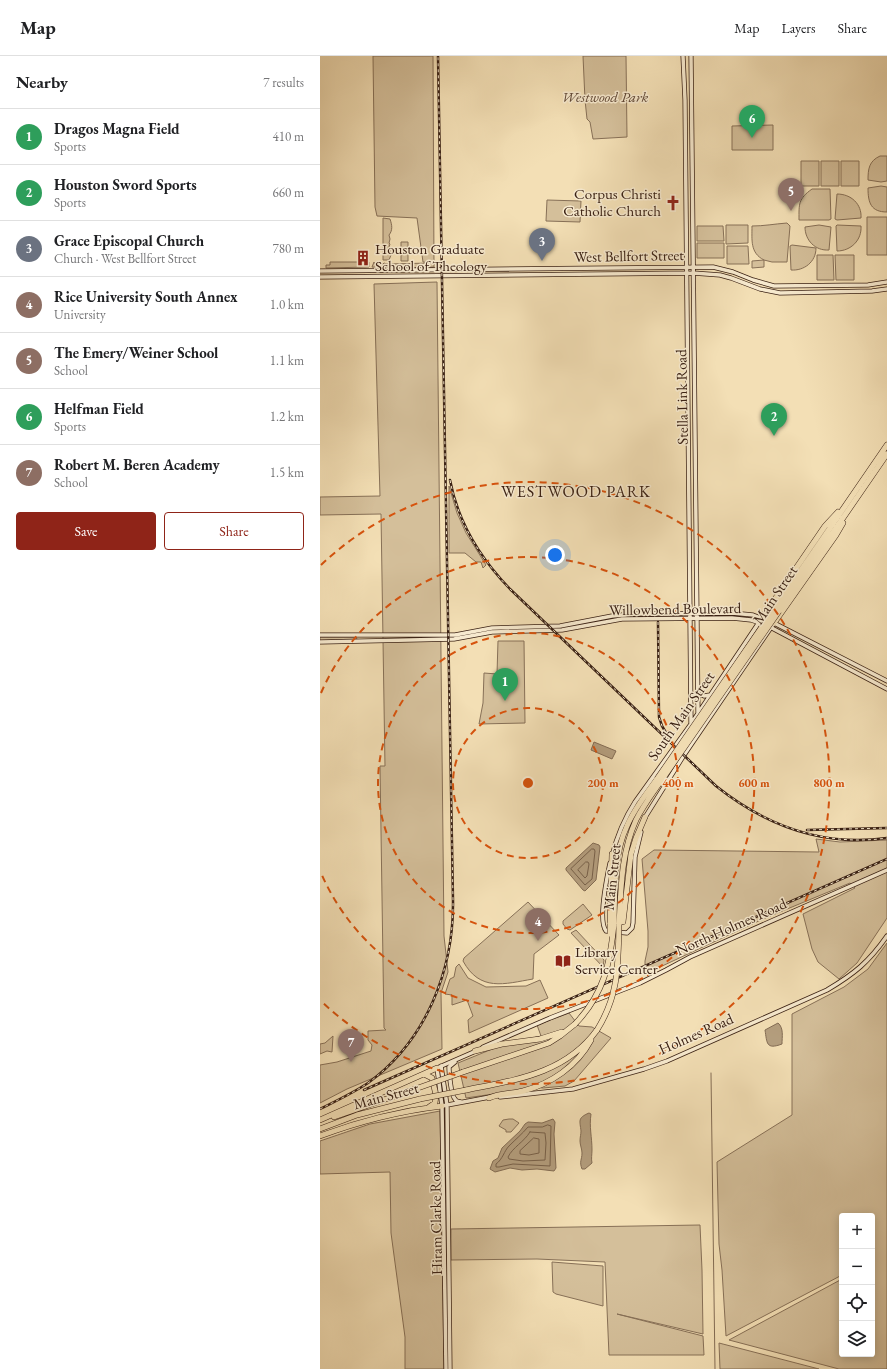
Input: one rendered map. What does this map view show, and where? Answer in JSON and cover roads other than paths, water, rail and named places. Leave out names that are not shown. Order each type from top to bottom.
[{"type":"highway","name":"Main Street","points":[[778,611],[887,445]]},
{"type":"highway","name":"Main Street","points":[[320,1121],[549,1043],[573,1025],[587,1010],[604,979],[609,961],[616,925],[625,849],[637,819],[659,780],[887,454]]},
{"type":"highway","points":[[760,620],[825,526],[854,494]]},
{"type":"highway","points":[[768,608],[770,613],[777,615],[778,611]]},
{"type":"highway","points":[[773,626],[778,611]]},
{"type":"highway","points":[[616,925],[631,854],[645,817]]},
{"type":"highway","points":[[612,854],[616,925]]},
{"type":"highway","name":"Main Street","points":[[320,1129],[357,1115],[420,1099],[532,1076],[572,1056],[595,1032],[606,1013],[613,996],[617,980],[619,950],[616,925]]},
{"type":"highway","points":[[475,1051],[502,1044],[540,1039],[559,1033],[573,1025]]},
{"type":"highway","points":[[489,1098],[495,1095],[523,1091],[557,1076],[570,1066],[583,1052],[595,1032]]},
{"type":"highway","points":[[320,1121],[439,1067]]},
{"type":"highway","points":[[424,1074],[432,1078],[436,1095],[435,1103],[428,1108]]},
{"type":"highway","points":[[320,1136],[340,1128],[379,1117],[444,1105]]},
{"type":"main road","name":"Stella Link Road","points":[[683,56],[685,100],[691,724]]},
{"type":"main road","name":"Stella Link Road","points":[[689,56],[691,74],[698,713],[696,738]]},
{"type":"main road","name":"West Bellfort Street","points":[[601,271],[655,267],[713,267],[738,274],[764,284],[778,286],[868,285],[887,282]]},
{"type":"main road","points":[[655,267],[655,273]]},
{"type":"main road","name":"West Bellfort Street","points":[[320,271],[370,270],[498,272]]},
{"type":"main road","points":[[370,270],[370,277]]},
{"type":"main road","name":"West Bellfort Street","points":[[320,277],[601,271],[720,275],[760,289],[780,293],[868,292],[887,289]]},
{"type":"main road","points":[[735,279],[738,274]]},
{"type":"main road","points":[[868,285],[868,292]]},
{"type":"main road","name":"Willowbend Boulevard","points":[[633,616],[690,613],[752,615],[887,681]]},
{"type":"main road","name":"Willowbend Boulevard","points":[[320,642],[360,642],[455,635],[485,629],[518,630],[560,628],[612,616],[696,618],[732,615]]},
{"type":"main road","name":"South Main Street","points":[[760,620],[691,724],[626,815],[612,854],[607,878],[602,923],[606,931],[627,933],[632,928],[635,857],[645,817],[696,738],[773,626]]},
{"type":"main road","name":"Willowbend Boulevard","points":[[773,626],[887,689]]},
{"type":"main road","points":[[752,632],[758,630],[763,632],[764,639]]},
{"type":"main road","name":"Willowbend Boulevard","points":[[320,635],[379,635],[401,638]]},
{"type":"main road","points":[[360,642],[363,638],[379,635]]},
{"type":"main road","points":[[834,660],[836,655]]},
{"type":"main road","points":[[861,674],[864,669]]},
{"type":"main road","points":[[690,674],[697,673]]},
{"type":"main road","points":[[697,693],[704,696],[711,694]]},
{"type":"main road","points":[[682,737],[692,744]]},
{"type":"main road","name":"North Holmes Road","points":[[475,1051],[550,1018],[640,983],[690,956],[887,870]]},
{"type":"main road","name":"Holmes Road","points":[[489,1098],[573,1089],[628,1074],[667,1061],[827,990],[850,977],[878,950],[887,936]]},
{"type":"main road","points":[[439,1067],[475,1051]]},
{"type":"main road","points":[[457,1060],[450,1066],[449,1069],[453,1097],[459,1102],[465,1102]]},
{"type":"main road","name":"Hiram Clarke Road","points":[[439,1067],[444,1105],[446,1262],[450,1330],[450,1369]]},
{"type":"main road","points":[[444,1105],[489,1098]]},
{"type":"main road","name":"Hiram Clarke Road","points":[[446,1369],[445,1331],[447,1296]]},
{"type":"main road","points":[[445,1331],[450,1330]]},
{"type":"water","points":[[594,742],[616,751],[612,759],[591,750]]},
{"type":"water","points":[[593,843],[599,845],[600,847],[596,880],[585,891],[566,870],[566,868]]},
{"type":"water","points":[[778,1023],[782,1030],[782,1044],[770,1046],[767,1042],[765,1030]]},
{"type":"water","points":[[589,1113],[591,1114],[592,1163],[585,1169],[582,1169],[580,1120]]},
{"type":"water","points":[[553,1119],[555,1122],[554,1134],[556,1168],[554,1171],[510,1168],[495,1172],[490,1169],[493,1161],[498,1158],[502,1148],[520,1131],[525,1124],[528,1122],[542,1123]]},
{"type":"waterway","points":[[711,1073],[715,1369]]},
{"type":"railway","points":[[320,1109],[368,1083],[388,1066],[406,1047],[421,1025],[433,1002],[442,978],[452,926],[453,900],[438,56]]},
{"type":"railway","points":[[450,480],[459,510],[472,539],[489,565],[499,577],[716,786],[754,812],[796,830],[818,836],[840,839],[863,840],[887,838]]},
{"type":"railway","points":[[658,622],[659,717],[668,736]]},
{"type":"railway","points":[[807,830],[887,828]]},
{"type":"railway","points":[[364,1090],[887,859]]},
{"type":"place","name":"Helfman Field","points":[[752,138]]},
{"type":"place","name":"Corpus Christi Catholic Church","points":[[673,203]]},
{"type":"place","name":"The Emery/Weiner School","points":[[791,211]]},
{"type":"place","name":"Houston Graduate School of Theology","points":[[363,258]]},
{"type":"place","name":"Grace Episcopal Church","points":[[542,261]]},
{"type":"place","name":"Houston Sword Sports","points":[[774,436]]},
{"type":"place","name":"Dragos Magna Field","points":[[505,701]]},
{"type":"place","name":"Rice University South Annex","points":[[538,941]]},
{"type":"place","name":"Library Service Center","points":[[563,961]]},
{"type":"place","name":"Robert M. Beren Academy","points":[[351,1062]]},
{"type":"district","name":"WESTWOOD PARK","points":[[576,491]]},
{"type":"park label","name":"Westwood Park","points":[[605,97]]}]
